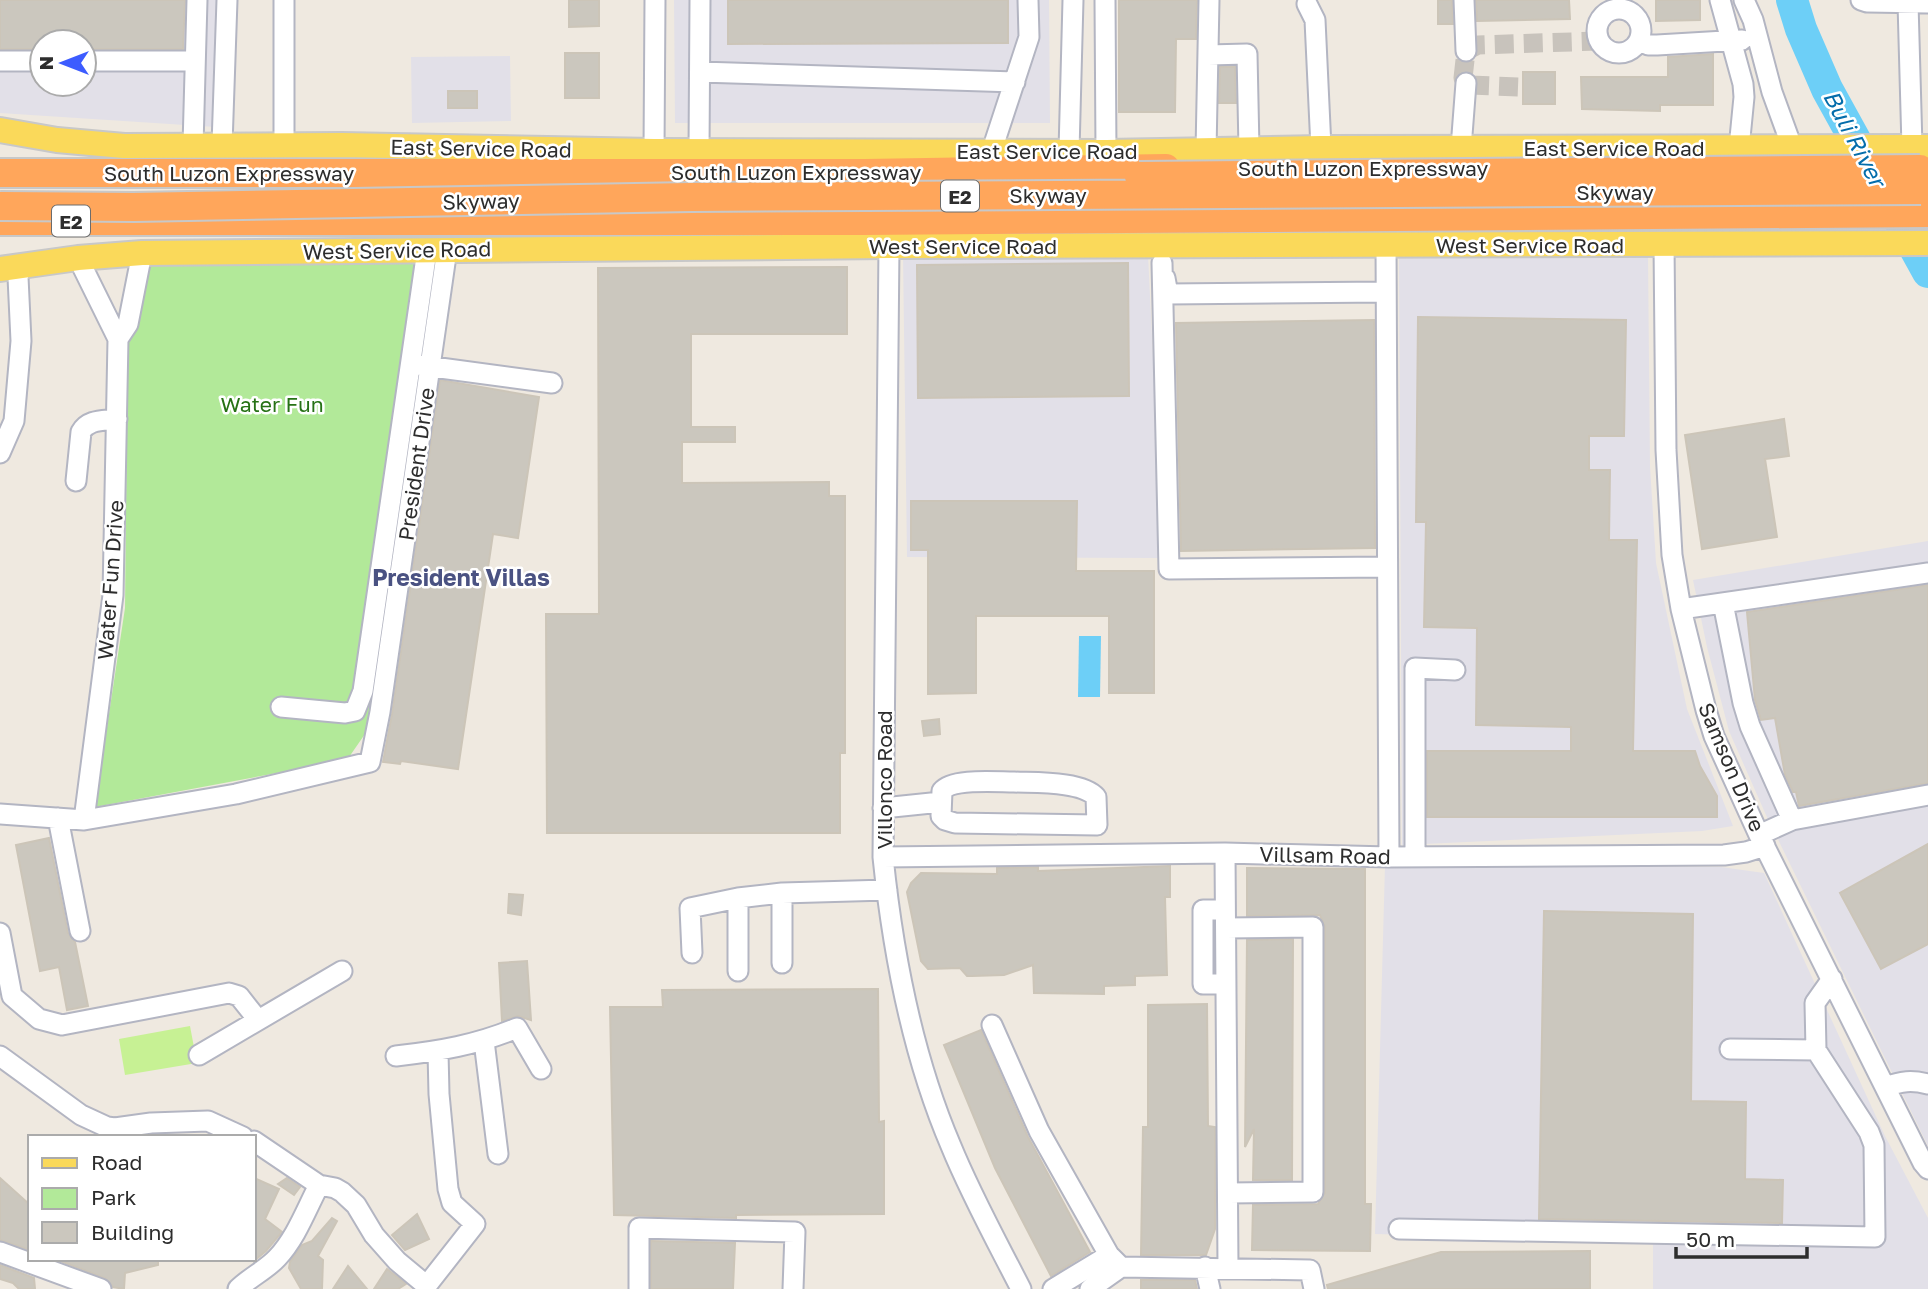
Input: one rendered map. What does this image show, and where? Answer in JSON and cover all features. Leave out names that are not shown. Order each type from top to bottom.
[{"type":"highway","name":"South Luzon Expressway","points":[[0,173],[865,173],[1133,169],[1203,160],[1886,156],[1924,176]]},
{"type":"highway","points":[[0,159],[134,173]]},
{"type":"highway","name":"Skyway","points":[[0,188],[664,183],[1369,172],[1924,176]]},
{"type":"highway","name":"Skyway","points":[[0,206],[162,206],[1924,176]]},
{"type":"highway","name":"E2","points":[[0,221],[862,220],[1860,213],[1924,176]]},
{"type":"highway","points":[[0,233],[142,221]]},
{"type":"main road","name":"East Service Road","points":[[0,130],[57,140],[124,145],[654,151],[1069,150],[1203,160],[1249,149],[1739,148],[1790,157]]},
{"type":"main road","name":"West Service Road","points":[[11,267],[142,253],[889,247],[1160,255],[1385,245],[1928,243]]},
{"type":"street","points":[[193,145],[197,0]]},
{"type":"street","points":[[222,145],[227,0]]},
{"type":"street","points":[[284,0],[284,146]]},
{"type":"street","points":[[654,151],[655,0]]},
{"type":"street","points":[[699,150],[700,0]]},
{"type":"street","points":[[992,150],[1029,37],[1028,0]]},
{"type":"street","points":[[1069,150],[1073,0]]},
{"type":"street","points":[[1105,0],[1106,152]]},
{"type":"street","points":[[1203,160],[1209,0]]},
{"type":"street","points":[[1464,0],[1466,51]]},
{"type":"street","points":[[1720,0],[1732,39],[1744,97],[1739,148]]},
{"type":"street","points":[[1744,0],[1753,20],[1790,157],[1787,213]]},
{"type":"street","points":[[1861,0],[1918,3],[1924,176]]},
{"type":"street","points":[[1307,5],[1315,20],[1321,148]]},
{"type":"street","points":[[1640,40],[1657,45],[1732,39],[1757,40]]},
{"type":"street","points":[[1208,55],[1247,54],[1249,149]]},
{"type":"street","points":[[0,61],[28,61]]},
{"type":"street","points":[[98,61],[195,61]]},
{"type":"street","points":[[700,72],[1015,82]]},
{"type":"street","points":[[1461,148],[1466,83]]},
{"type":"street","name":"Samson Drive","points":[[1664,244],[1671,555],[1681,609],[1714,736],[1762,840],[1923,1164],[1928,1168]]},
{"type":"street","points":[[1385,245],[1389,857]]},
{"type":"street","name":"Villonco Road","points":[[889,247],[883,807],[883,857],[887,890],[899,972],[928,1084],[950,1145],[1021,1289]]},
{"type":"street","points":[[281,707],[345,713],[355,711],[363,691],[426,257],[438,250]]},
{"type":"street","name":"President Drive","points":[[84,820],[236,794],[370,762],[380,712],[424,412],[438,250]]},
{"type":"street","name":"Water Fun Drive","points":[[118,339],[128,324],[142,253]]},
{"type":"street","points":[[1160,255],[1168,294],[1385,292]]},
{"type":"street","points":[[1160,255],[1169,569],[1387,568]]},
{"type":"street","name":"Water Fun Drive","points":[[78,258],[118,339],[113,595],[84,820]]},
{"type":"street","points":[[0,453],[13,421],[21,341],[18,277],[11,267]]},
{"type":"street","points":[[410,364],[552,383]]},
{"type":"street","points":[[404,409],[424,412]]},
{"type":"street","points":[[76,481],[81,432],[84,426],[91,422],[117,419]]},
{"type":"street","points":[[1681,609],[1928,573]]},
{"type":"street","points":[[1723,603],[1750,726],[1792,820]]},
{"type":"street","points":[[1415,857],[1415,668],[1455,670]]},
{"type":"street","points":[[1014,782],[1077,787],[1089,790],[1096,797],[1097,825],[951,822],[942,816],[941,802],[943,788],[960,783],[1014,782]]},
{"type":"street","name":"Villsam Road","points":[[883,857],[1225,853],[1389,857],[1724,855],[1746,852],[1792,820],[1928,795]]},
{"type":"street","points":[[883,807],[941,802]]},
{"type":"street","points":[[0,814],[84,820]]},
{"type":"street","points":[[58,818],[80,931]]},
{"type":"street","points":[[1225,853],[1228,1267]]},
{"type":"street","points":[[692,953],[690,908],[738,898],[782,893],[887,890]]},
{"type":"street","points":[[782,893],[782,963]]},
{"type":"street","points":[[738,898],[738,971]]},
{"type":"street","points":[[1226,984],[1203,984],[1203,910],[1225,919],[1312,927],[1312,1192],[1229,1193]]},
{"type":"street","points":[[0,933],[12,996],[39,1019],[62,1025],[229,993],[239,996],[258,1020]]},
{"type":"street","points":[[199,1055],[342,971]]},
{"type":"street","points":[[1399,1229],[1875,1237],[1874,1145],[1869,1132],[1816,1050],[1815,1003],[1832,979]]},
{"type":"street","points":[[992,1025],[1039,1131],[1115,1261]]},
{"type":"street","points":[[396,1056],[438,1052],[484,1041],[517,1028],[541,1069]]},
{"type":"street","points":[[484,1041],[498,1154]]},
{"type":"street","points":[[1730,1049],[1816,1050]]},
{"type":"street","points":[[256,1142],[319,1185],[342,1192],[356,1205],[374,1235],[425,1288],[475,1224],[452,1203],[448,1189],[438,1052]]},
{"type":"street","points":[[0,1056],[81,1115],[107,1126],[115,1128],[151,1123],[208,1121],[239,1135]]},
{"type":"street","points":[[1886,1087],[1915,1081],[1928,1084]]},
{"type":"street","points":[[238,1289],[251,1276],[275,1260],[291,1241],[319,1185]]},
{"type":"street","points":[[639,1289],[639,1228],[795,1232],[793,1289]]},
{"type":"street","points":[[0,1252],[45,1280],[101,1289]]},
{"type":"street","points":[[1090,1289],[1115,1261]]},
{"type":"street","points":[[1055,1289],[1115,1261],[1310,1270],[1314,1289]]},
{"type":"street","points":[[1205,1267],[1210,1289]]},
{"type":"shaded area","points":[[0,0],[220,0],[216,127],[0,113]]},
{"type":"shaded area","points":[[674,0],[1049,0],[1050,123],[675,123]]},
{"type":"shaded area","points":[[510,56],[511,121],[412,123],[411,57]]},
{"type":"shaded area","points":[[903,254],[1148,255],[1163,558],[907,557]]},
{"type":"shaded area","points":[[1399,255],[1648,256],[1650,467],[1656,563],[1687,709],[1733,826],[1702,831],[1402,845]]},
{"type":"shaded area","points":[[1928,541],[1928,1146],[1766,815],[1729,731],[1693,580]]},
{"type":"shaded area","points":[[1385,865],[1721,867],[1764,873],[1885,1136],[1928,1218],[1928,1289],[1653,1289],[1653,1242],[1375,1234]]},
{"type":"green space","name":"Water Fun","points":[[151,257],[438,262],[373,711],[365,734],[347,760],[95,807],[125,608],[128,326]]},
{"type":"green space","points":[[190,1026],[197,1063],[125,1075],[119,1039]]},
{"type":"water","points":[[1079,636],[1101,636],[1100,697],[1078,697]]},
{"type":"building","points":[[0,0],[185,0],[183,49],[98,49],[98,28],[28,28],[28,49],[0,49]]},
{"type":"building","points":[[569,0],[599,0],[599,26],[569,27]]},
{"type":"building","points":[[728,0],[1008,0],[1008,43],[728,44]]},
{"type":"building","points":[[1119,0],[1197,0],[1196,39],[1176,39],[1175,112],[1119,112]]},
{"type":"building","points":[[1438,0],[1452,0],[1453,24],[1438,24]]},
{"type":"building","points":[[1476,0],[1569,0],[1570,19],[1477,21]]},
{"type":"building","points":[[1656,0],[1700,0],[1700,20],[1656,21]]},
{"type":"building","points":[[565,53],[599,53],[599,98],[565,98]]},
{"type":"building","points":[[1713,54],[1713,105],[1660,105],[1660,111],[1582,109],[1581,77],[1668,77],[1668,57]]},
{"type":"building","points":[[1220,67],[1235,67],[1236,103],[1219,103]]},
{"type":"building","points":[[1523,72],[1555,72],[1555,104],[1523,104]]},
{"type":"building","points":[[448,91],[477,91],[477,108],[448,108]]},
{"type":"building","points":[[1128,263],[1129,396],[918,398],[917,265]]},
{"type":"building","points":[[847,267],[847,334],[691,334],[691,427],[735,427],[735,442],[682,442],[682,483],[829,482],[829,496],[845,496],[845,753],[840,753],[840,833],[547,833],[546,614],[599,614],[598,268]]},
{"type":"building","points":[[1418,317],[1626,320],[1624,436],[1589,436],[1589,470],[1610,470],[1609,540],[1637,540],[1633,751],[1695,751],[1717,796],[1717,817],[1427,817],[1427,751],[1571,751],[1571,727],[1476,725],[1477,628],[1424,627],[1426,522],[1416,522]]},
{"type":"building","points":[[1374,320],[1375,548],[1181,551],[1176,323]]},
{"type":"building","points":[[440,380],[539,397],[518,538],[493,534],[458,769],[401,761],[400,764],[383,762]]},
{"type":"building","points":[[1784,419],[1789,456],[1765,459],[1777,537],[1702,549],[1685,435]]},
{"type":"building","points":[[911,501],[1077,501],[1076,571],[1154,571],[1154,693],[1109,693],[1109,616],[976,616],[976,693],[928,694],[928,550],[911,550]]},
{"type":"building","points":[[1928,585],[1928,783],[1799,806],[1796,792],[1793,792],[1785,775],[1775,718],[1761,720],[1755,700],[1747,612]]},
{"type":"building","points":[[939,719],[940,734],[924,736],[922,721]]},
{"type":"building","points":[[49,838],[68,933],[75,942],[88,1006],[67,1010],[59,967],[40,971],[16,845]]},
{"type":"building","points":[[1928,844],[1928,944],[1881,969],[1840,893]]},
{"type":"building","points":[[1170,866],[1170,897],[1165,897],[1167,975],[1135,976],[1135,985],[1104,986],[1104,994],[1034,993],[1033,965],[1004,975],[967,976],[960,968],[928,969],[921,961],[907,892],[911,883],[921,873],[997,874],[997,868],[1038,867],[1038,871]]},
{"type":"building","points":[[1247,868],[1365,869],[1365,1204],[1371,1204],[1370,1251],[1252,1250],[1253,1205],[1318,1204],[1325,1193],[1325,927],[1320,915],[1247,916]]},
{"type":"building","points":[[509,894],[523,895],[521,915],[508,913]]},
{"type":"building","points":[[1544,911],[1693,914],[1691,1101],[1746,1102],[1745,1179],[1783,1180],[1782,1223],[1539,1219]]},
{"type":"building","points":[[1293,939],[1292,1180],[1253,1180],[1254,1129],[1245,1147],[1247,940]]},
{"type":"building","points":[[527,961],[531,1020],[518,1016],[502,1021],[499,963]]},
{"type":"building","points":[[878,989],[879,1122],[884,1121],[884,1214],[736,1215],[736,1218],[614,1215],[610,1007],[663,1007],[662,990]]},
{"type":"building","points":[[1207,1004],[1208,1126],[1215,1127],[1215,1229],[1206,1255],[1141,1255],[1143,1127],[1148,1127],[1148,1005]]},
{"type":"building","points":[[981,1030],[1028,1137],[1090,1252],[1051,1276],[995,1168],[944,1045]]},
{"type":"building","points":[[0,1178],[28,1203],[28,1249],[0,1240]]},
{"type":"building","points":[[287,1178],[300,1187],[294,1195],[278,1184]]},
{"type":"building","points":[[256,1179],[279,1189],[265,1219],[282,1232],[256,1259]]},
{"type":"building","points":[[417,1214],[429,1239],[405,1250],[392,1235]]},
{"type":"building","points":[[332,1218],[337,1221],[318,1256],[323,1260],[322,1289],[301,1289],[289,1268],[290,1262],[302,1245],[312,1241]]},
{"type":"building","points":[[651,1241],[735,1243],[733,1289],[651,1289]]},
{"type":"building","points":[[1590,1251],[1590,1289],[1328,1289],[1327,1285],[1441,1252]]},
{"type":"building","points":[[60,1261],[158,1261],[158,1265],[125,1273],[124,1289],[113,1287],[105,1278]]},
{"type":"building","points":[[0,1265],[34,1278],[35,1289],[19,1289],[13,1283],[0,1279]]},
{"type":"building","points":[[348,1266],[367,1289],[333,1289]]},
{"type":"building","points":[[387,1269],[406,1284],[398,1289],[374,1289]]},
{"type":"building","points":[[1141,1280],[1195,1280],[1197,1289],[1141,1289]]},
{"type":"waterway","name":"Buli River","points":[[1792,0],[1801,29],[1827,89],[1928,272]]},
{"type":"tunnel","points":[[1518,87],[1468,85],[1463,78],[1466,51],[1478,45],[1599,41]]},
{"type":"district","name":"President Villas","points":[[461,577]]}]
